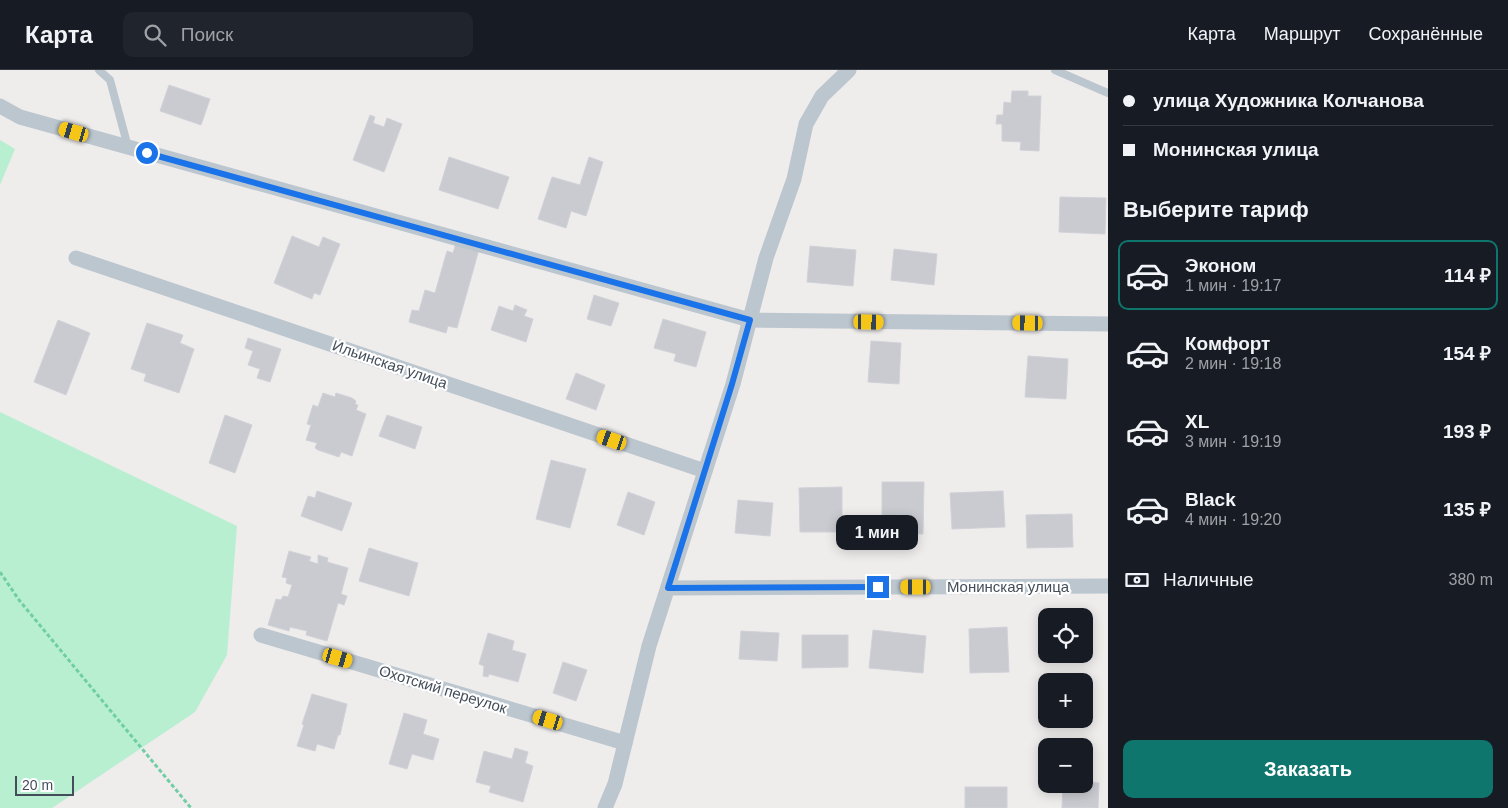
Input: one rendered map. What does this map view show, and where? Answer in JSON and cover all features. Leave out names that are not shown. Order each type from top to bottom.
[{"type":"street","points":[[605,808],[615,784],[649,646],[732,384],[766,258],[794,179],[806,124],[822,96],[849,70]]},
{"type":"street","points":[[0,106],[20,117],[128,148],[750,320],[1108,324]]},
{"type":"street","name":"Ильинская улица","points":[[76,258],[705,471]]},
{"type":"street","name":"Монинская улица","points":[[668,588],[1108,586]]},
{"type":"street","name":"Охотский переулок","points":[[261,635],[625,743]]},
{"type":"lane","points":[[99,70],[110,80],[128,148]]},
{"type":"lane","points":[[1055,70],[1108,93]]},
{"type":"path","points":[[0,572],[19,600],[191,808]]},
{"type":"green space","points":[[0,140],[15,149],[0,185]]},
{"type":"green space","points":[[0,412],[237,526],[227,655],[195,712],[52,808],[0,808]]},
{"type":"building","points":[[169,85],[210,99],[201,125],[160,111]]},
{"type":"building","points":[[1012,91],[1028,91],[1028,96],[1041,96],[1039,151],[1020,150],[1021,142],[1002,141],[1002,124],[996,124],[997,115],[1003,115],[1004,102],[1011,103]]},
{"type":"building","points":[[370,115],[375,117],[373,123],[384,127],[387,118],[402,124],[384,172],[353,160]]},
{"type":"building","points":[[449,157],[509,177],[498,209],[439,190]]},
{"type":"building","points":[[589,157],[603,162],[586,216],[571,211],[566,228],[538,219],[552,177],[580,185]]},
{"type":"building","points":[[1060,197],[1106,198],[1105,234],[1059,232]]},
{"type":"building","points":[[292,236],[319,247],[323,237],[340,244],[320,295],[314,293],[312,299],[274,283]]},
{"type":"building","points":[[457,240],[480,246],[457,328],[448,326],[446,333],[409,322],[412,310],[419,311],[425,290],[435,293],[447,251],[453,253]]},
{"type":"building","points":[[810,246],[856,250],[853,286],[807,282]]},
{"type":"building","points":[[894,249],[937,254],[934,285],[891,280]]},
{"type":"building","points":[[594,295],[619,303],[611,326],[587,319]]},
{"type":"building","points":[[515,305],[527,310],[524,316],[533,319],[526,342],[491,330],[499,306],[513,311]]},
{"type":"building","points":[[663,319],[706,332],[696,367],[674,361],[676,354],[654,348]]},
{"type":"building","points":[[58,320],[90,333],[66,395],[34,382]]},
{"type":"building","points":[[147,323],[183,335],[180,343],[194,349],[179,393],[144,381],[146,374],[131,369]]},
{"type":"building","points":[[248,338],[281,349],[270,382],[257,378],[260,369],[248,365],[253,351],[245,348]]},
{"type":"building","points":[[871,341],[901,343],[899,384],[868,382]]},
{"type":"building","points":[[1028,356],[1068,359],[1066,399],[1025,397]]},
{"type":"building","points":[[576,373],[605,385],[596,410],[566,399]]},
{"type":"building","points":[[323,393],[335,397],[336,393],[352,398],[356,401],[355,404],[358,405],[356,410],[366,414],[352,456],[341,452],[339,457],[318,450],[315,448],[317,443],[306,440],[311,425],[307,424],[313,405],[318,407]]},
{"type":"building","points":[[225,415],[252,425],[235,473],[209,463]]},
{"type":"building","points":[[387,415],[422,427],[415,449],[379,436]]},
{"type":"building","points":[[551,460],[586,469],[570,528],[536,519]]},
{"type":"building","points":[[882,482],[924,482],[923,534],[882,533]]},
{"type":"building","points":[[842,487],[842,532],[800,532],[799,488]]},
{"type":"building","points":[[317,491],[352,503],[342,531],[301,516],[308,496],[315,498]]},
{"type":"building","points":[[1003,491],[1005,527],[952,529],[950,493]]},
{"type":"building","points":[[628,492],[655,502],[644,535],[617,525]]},
{"type":"building","points":[[738,500],[773,503],[770,536],[735,533]]},
{"type":"building","points":[[1072,514],[1073,547],[1027,548],[1026,515]]},
{"type":"building","points":[[369,548],[418,563],[409,596],[359,581]]},
{"type":"building","points":[[289,551],[311,557],[309,561],[318,564],[318,555],[328,558],[327,562],[348,568],[341,594],[347,596],[344,605],[338,603],[327,641],[306,635],[307,631],[290,627],[289,631],[268,625],[276,599],[281,600],[283,596],[288,597],[292,585],[286,583],[287,578],[282,577]]},
{"type":"building","points":[[1007,627],[1009,672],[970,673],[969,629]]},
{"type":"building","points":[[873,630],[926,636],[923,673],[869,668]]},
{"type":"building","points":[[741,631],[779,633],[777,661],[739,659]]},
{"type":"building","points":[[488,633],[514,641],[512,650],[526,654],[518,682],[489,674],[488,677],[483,676],[484,666],[479,664]]},
{"type":"building","points":[[802,635],[848,635],[848,667],[802,668]]},
{"type":"building","points":[[563,662],[587,670],[576,701],[553,693]]},
{"type":"building","points":[[312,694],[347,704],[340,735],[338,735],[334,749],[317,744],[315,751],[297,746]]},
{"type":"building","points":[[404,713],[427,720],[423,734],[439,739],[433,760],[412,754],[407,769],[389,764]]},
{"type":"building","points":[[515,748],[528,752],[525,763],[533,766],[523,802],[489,792],[491,786],[476,782],[484,751],[512,759]]},
{"type":"building","points":[[1093,783],[1099,783],[1098,808],[1062,808],[1063,793],[1093,793]]},
{"type":"building","points":[[965,787],[1007,787],[1007,808],[965,808]]},
{"type":"route","points":[[147,153],[750,320],[732,384],[668,588],[878,587]]}]
